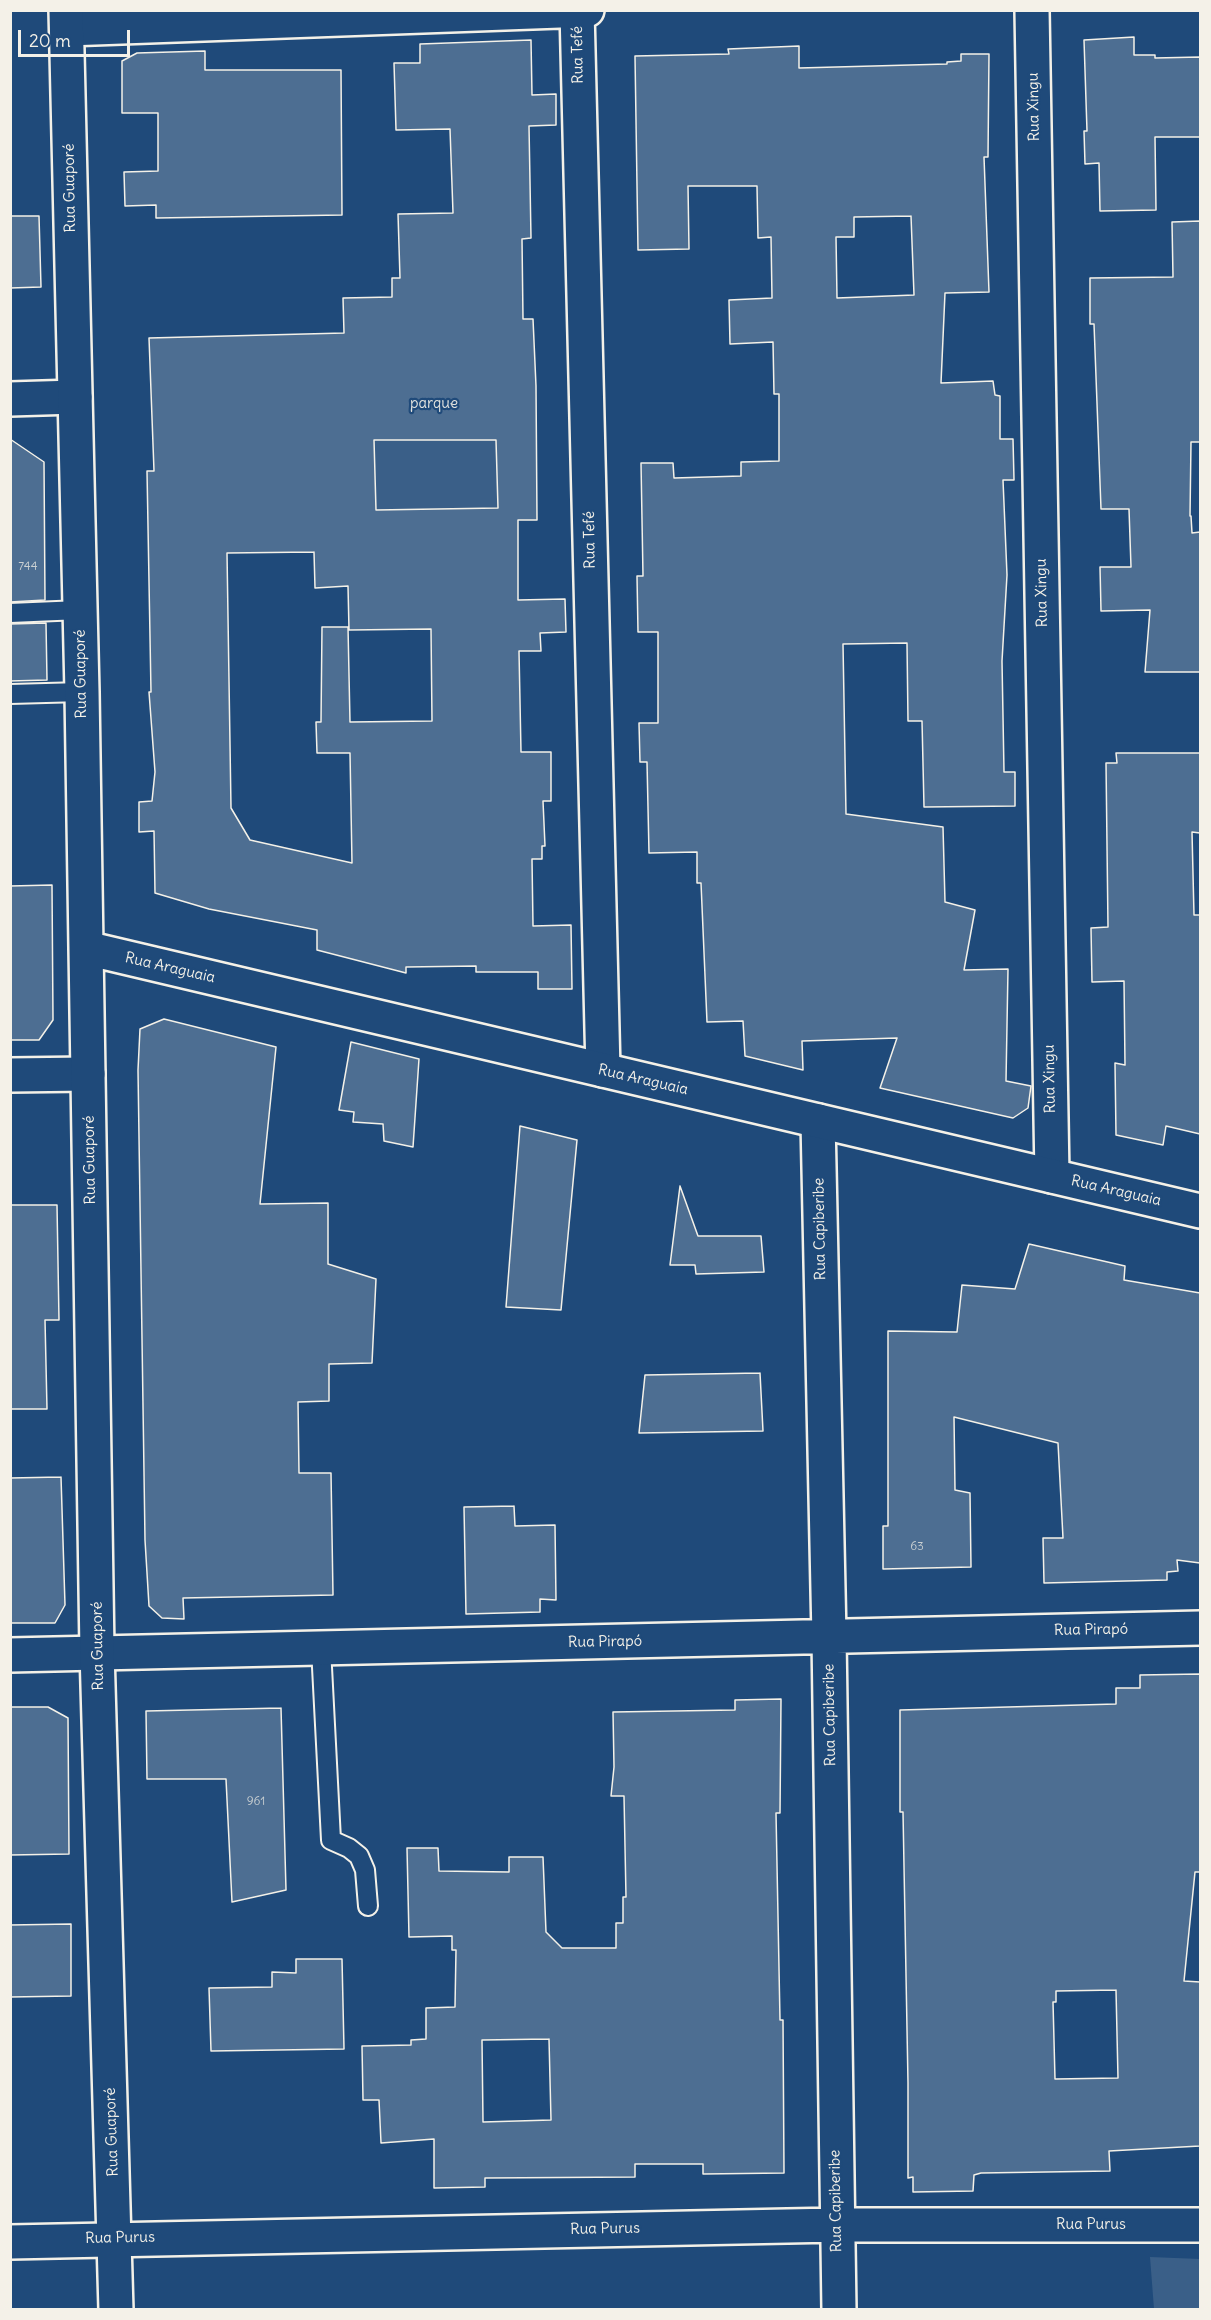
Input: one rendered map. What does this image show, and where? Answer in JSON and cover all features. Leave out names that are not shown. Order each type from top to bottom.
[{"type":"street","points":[[67,20],[587,10]]},
{"type":"street","name":"Rua Xingu","points":[[1032,10],[1052,1176]]},
{"type":"street","name":"Rua Tefé","points":[[577,11],[603,1070]]},
{"type":"street","name":"Rua Guaporé","points":[[67,20],[82,692],[97,1651],[116,2310]]},
{"type":"street","points":[[10,399],[75,397]]},
{"type":"street","name":"Rua Araguaia","points":[[86,948],[1200,1211]]},
{"type":"street","points":[[10,1075],[88,1074]]},
{"type":"street","name":"Rua Capiberibe","points":[[818,1120],[829,1637],[839,2310]]},
{"type":"street","name":"Rua Pirapó","points":[[10,1655],[97,1651],[1200,1628]]},
{"type":"street","name":"Rua Purus","points":[[10,2241],[836,2225],[1200,2225]]},
{"type":"lane","points":[[10,613],[80,610]]},
{"type":"lane","points":[[10,694],[82,692]]},
{"type":"lane","points":[[321,1648],[331,1840],[349,1848],[359,1856],[365,1870],[368,1906]]},
{"type":"green space","name":"parque","points":[[354,323],[517,323],[509,531],[352,540]]},
{"type":"green space","points":[[1150,2257],[1200,2259],[1200,2309],[1154,2309]]},
{"type":"building","points":[[1134,37],[1134,55],[1155,55],[1155,58],[1200,57],[1200,137],[1155,137],[1156,210],[1100,211],[1099,163],[1085,164],[1084,131],[1087,131],[1084,40]]},
{"type":"building","points":[[531,40],[532,95],[556,94],[556,125],[529,126],[531,238],[522,239],[523,319],[533,319],[537,520],[518,520],[518,600],[565,599],[566,632],[540,633],[541,651],[519,651],[521,752],[551,752],[551,801],[543,801],[545,846],[542,846],[542,859],[532,859],[533,926],[571,925],[572,989],[538,989],[538,972],[476,972],[476,966],[406,967],[406,973],[317,950],[317,930],[209,909],[155,893],[154,831],[139,832],[139,802],[152,801],[155,772],[149,692],[151,692],[147,471],[154,471],[149,338],[344,333],[343,298],[392,297],[392,278],[400,278],[398,214],[453,213],[450,129],[396,130],[394,63],[420,63],[420,44]],"holes":[[[374,440],[496,440],[498,508],[376,510]],[[314,552],[315,588],[348,586],[349,630],[431,629],[432,721],[350,722],[348,627],[322,627],[321,722],[316,722],[317,753],[350,753],[352,863],[250,840],[231,808],[227,553]]]},
{"type":"building","points":[[799,46],[799,68],[947,64],[947,62],[961,61],[961,54],[989,54],[988,157],[984,157],[989,292],[945,293],[941,383],[993,381],[995,395],[1000,396],[1000,439],[1013,439],[1014,480],[1003,480],[1007,575],[1002,661],[1004,772],[1015,772],[1015,806],[924,807],[922,721],[908,721],[907,643],[843,644],[846,814],[943,827],[945,902],[975,910],[964,970],[1008,969],[1006,1081],[1031,1086],[1028,1108],[1013,1118],[880,1088],[897,1038],[802,1041],[803,1070],[745,1056],[743,1021],[707,1022],[701,883],[697,883],[697,852],[649,853],[647,762],[640,762],[639,723],[658,723],[658,632],[638,632],[637,576],[643,576],[641,463],[673,463],[674,478],[741,476],[741,462],[779,461],[779,394],[774,394],[773,342],[730,344],[729,300],[772,298],[771,237],[758,238],[757,186],[688,186],[689,249],[638,250],[635,56],[729,54],[728,49]],"holes":[[[911,216],[914,295],[837,298],[836,237],[854,237],[854,217]]]},
{"type":"building","points":[[205,51],[205,70],[341,70],[342,215],[156,218],[156,205],[125,206],[124,172],[158,171],[158,113],[122,113],[122,61],[137,53]]},
{"type":"building","points":[[10,216],[39,216],[41,287],[10,288]]},
{"type":"building","points":[[1200,221],[1200,442],[1191,442],[1190,516],[1192,533],[1200,532],[1200,672],[1145,672],[1150,610],[1101,611],[1100,567],[1131,567],[1129,509],[1101,509],[1094,324],[1090,324],[1090,278],[1173,277],[1172,222]]},
{"type":"building","points":[[10,439],[44,462],[45,600],[10,602]]},
{"type":"building","points":[[46,623],[47,680],[10,681],[10,624]]},
{"type":"building","points":[[1116,753],[1200,753],[1200,833],[1192,832],[1194,915],[1200,915],[1200,1134],[1166,1126],[1163,1145],[1116,1135],[1115,1063],[1125,1065],[1124,981],[1092,982],[1091,928],[1108,927],[1106,763],[1117,763]]},
{"type":"building","points":[[52,885],[53,1020],[39,1040],[10,1040],[10,886]]},
{"type":"building","points":[[164,1019],[276,1047],[260,1204],[328,1203],[328,1264],[376,1279],[372,1363],[329,1364],[329,1401],[298,1402],[299,1473],[331,1473],[333,1595],[183,1598],[184,1619],[162,1618],[149,1606],[145,1540],[138,1070],[140,1029]]},
{"type":"building","points":[[351,1042],[419,1059],[413,1147],[384,1141],[383,1124],[353,1122],[354,1112],[339,1110]]},
{"type":"building","points":[[520,1126],[577,1140],[561,1310],[506,1307]]},
{"type":"building","points":[[680,1186],[698,1236],[761,1236],[764,1272],[696,1274],[695,1265],[670,1265]]},
{"type":"building","points":[[10,1205],[57,1205],[59,1320],[45,1320],[47,1409],[10,1409]]},
{"type":"building","points":[[1029,1244],[1125,1266],[1124,1280],[1200,1293],[1200,1563],[1177,1560],[1178,1571],[1167,1572],[1167,1580],[1044,1583],[1043,1538],[1063,1538],[1058,1443],[954,1417],[955,1490],[970,1493],[971,1567],[883,1569],[883,1526],[888,1526],[888,1331],[957,1332],[962,1285],[1015,1289]]},
{"type":"building","points":[[760,1373],[763,1431],[639,1433],[645,1375]]},
{"type":"building","points":[[61,1477],[65,1605],[55,1623],[10,1623],[10,1478]]},
{"type":"building","points":[[514,1506],[515,1526],[555,1525],[556,1600],[540,1599],[540,1612],[466,1614],[464,1507]]},
{"type":"building","points":[[1200,1674],[1200,1872],[1195,1872],[1184,1981],[1200,1982],[1200,2146],[1109,2151],[1110,2171],[981,2173],[974,2175],[973,2191],[913,2192],[913,2177],[908,2178],[900,1710],[1116,1704],[1116,1688],[1140,1688],[1140,1675]],"holes":[[[1116,1990],[1118,2078],[1055,2079],[1053,2002],[1056,2002],[1056,1991]]]},
{"type":"building","points":[[781,1699],[780,1813],[776,1813],[780,2020],[783,2020],[784,2173],[703,2174],[703,2164],[635,2164],[635,2177],[485,2178],[485,2187],[434,2188],[434,2139],[381,2143],[379,2100],[363,2100],[362,2046],[411,2045],[411,2040],[426,2039],[426,2008],[455,2007],[456,1950],[452,1950],[452,1936],[409,1937],[407,1848],[438,1848],[439,1871],[509,1872],[509,1857],[543,1857],[546,1932],[562,1948],[616,1948],[616,1923],[623,1923],[623,1897],[626,1897],[624,1796],[611,1796],[614,1767],[613,1712],[735,1710],[735,1700]],"holes":[[[549,2039],[551,2120],[483,2122],[482,2040]]]},
{"type":"building","points":[[10,1707],[48,1707],[68,1718],[69,1854],[10,1855]]},
{"type":"building","points":[[281,1708],[286,1890],[232,1902],[226,1779],[147,1779],[146,1711]]},
{"type":"building","points":[[71,1924],[71,1996],[10,1997],[10,1925]]},
{"type":"building","points":[[296,1959],[342,1959],[344,2049],[211,2051],[209,1988],[272,1987],[272,1972],[296,1973]]}]
